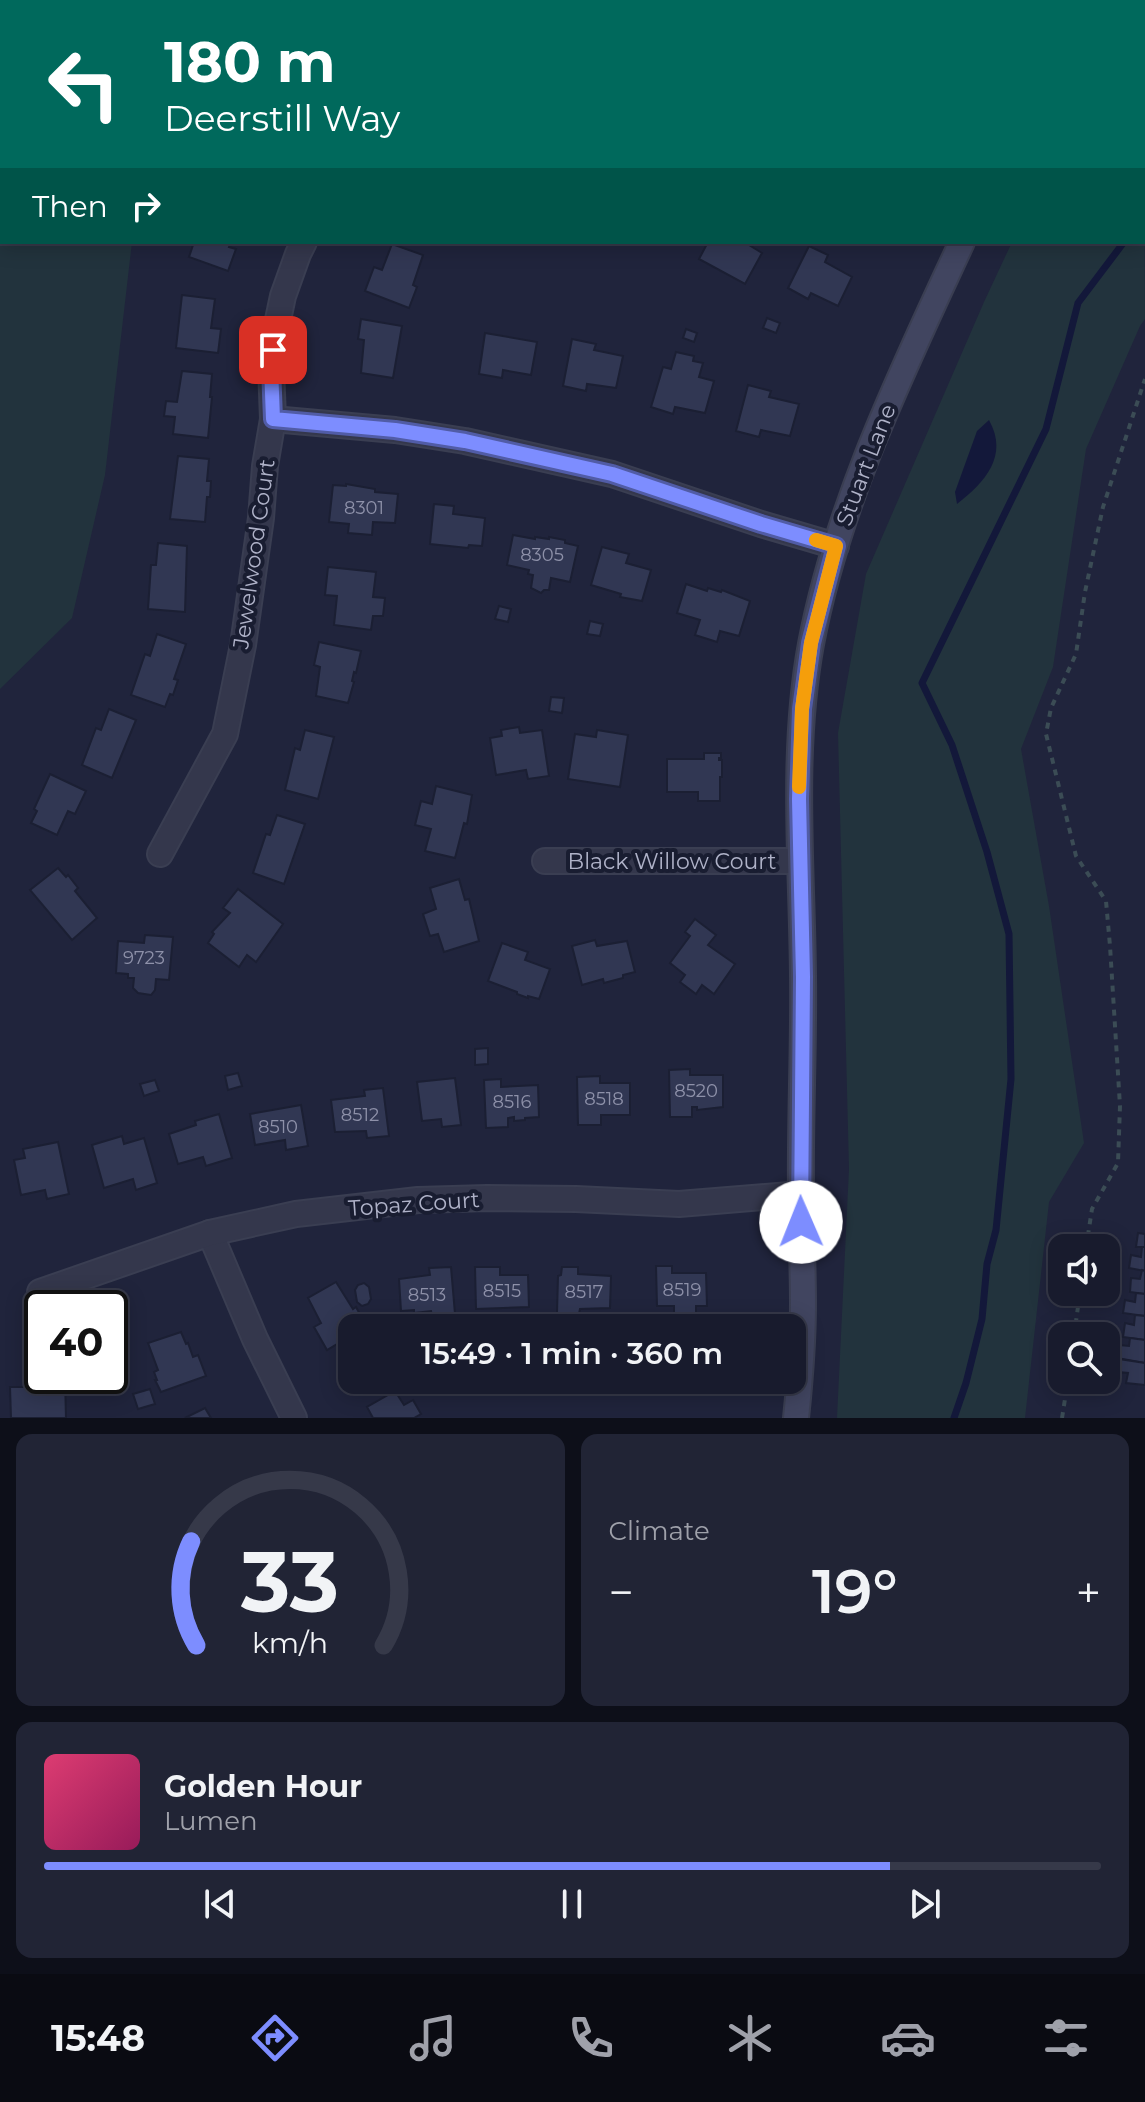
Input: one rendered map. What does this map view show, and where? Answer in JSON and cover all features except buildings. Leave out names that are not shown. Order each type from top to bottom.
[{"type":"street","name":"Jewelwood Court","points":[[160,854],[225,734],[243,645],[261,518],[273,419],[271,367],[275,334],[283,296],[303,244]]},
{"type":"street","name":"Stuart Lane","points":[[796,1418],[803,1306],[803,977],[799,799],[802,709],[811,643],[836,546],[864,461],[960,244]]},
{"type":"street","points":[[273,419],[395,430],[465,441],[612,474],[836,546]]},
{"type":"street","name":"Black Willow Court","points":[[545,861],[800,861]]},
{"type":"street","name":"Topaz Court","points":[[46,1290],[210,1233],[296,1214],[418,1200],[576,1199],[679,1204],[801,1194]]},
{"type":"street","points":[[210,1233],[255,1339],[294,1418]]},
{"type":"path","points":[[1088,1234],[1092,1209],[1118,1163],[1120,1106],[1110,946],[1106,901],[1076,856],[1046,734],[1051,708],[1076,654],[1103,507],[1145,379]]},
{"type":"path","points":[[1062,1418],[1066,1394]]},
{"type":"shaded area","points":[[0,244],[132,244],[105,475],[72,618],[0,689]]},
{"type":"shaded area","points":[[1011,244],[1145,244],[1145,319],[1086,449],[1053,667],[1021,749],[1049,906],[1084,1143],[1049,1202],[1025,1418],[837,1418],[849,1169],[838,733],[866,574]]},
{"type":"water","points":[[989,420],[995,433],[995,457],[977,487],[957,504],[955,492],[977,431]]},
{"type":"waterway","points":[[954,1418],[982,1319],[987,1264],[996,1230],[1011,1079],[1009,934],[987,852],[952,745],[922,683],[1046,429],[1078,303],[1122,244]]},
{"type":"slow traffic","points":[[799,787],[802,709],[811,643],[836,546],[816,540]]},
{"type":"route","points":[[273,350],[273,419],[395,430],[465,441],[612,474],[836,546],[811,643],[802,709],[799,799],[803,977],[801,1222]]}]
